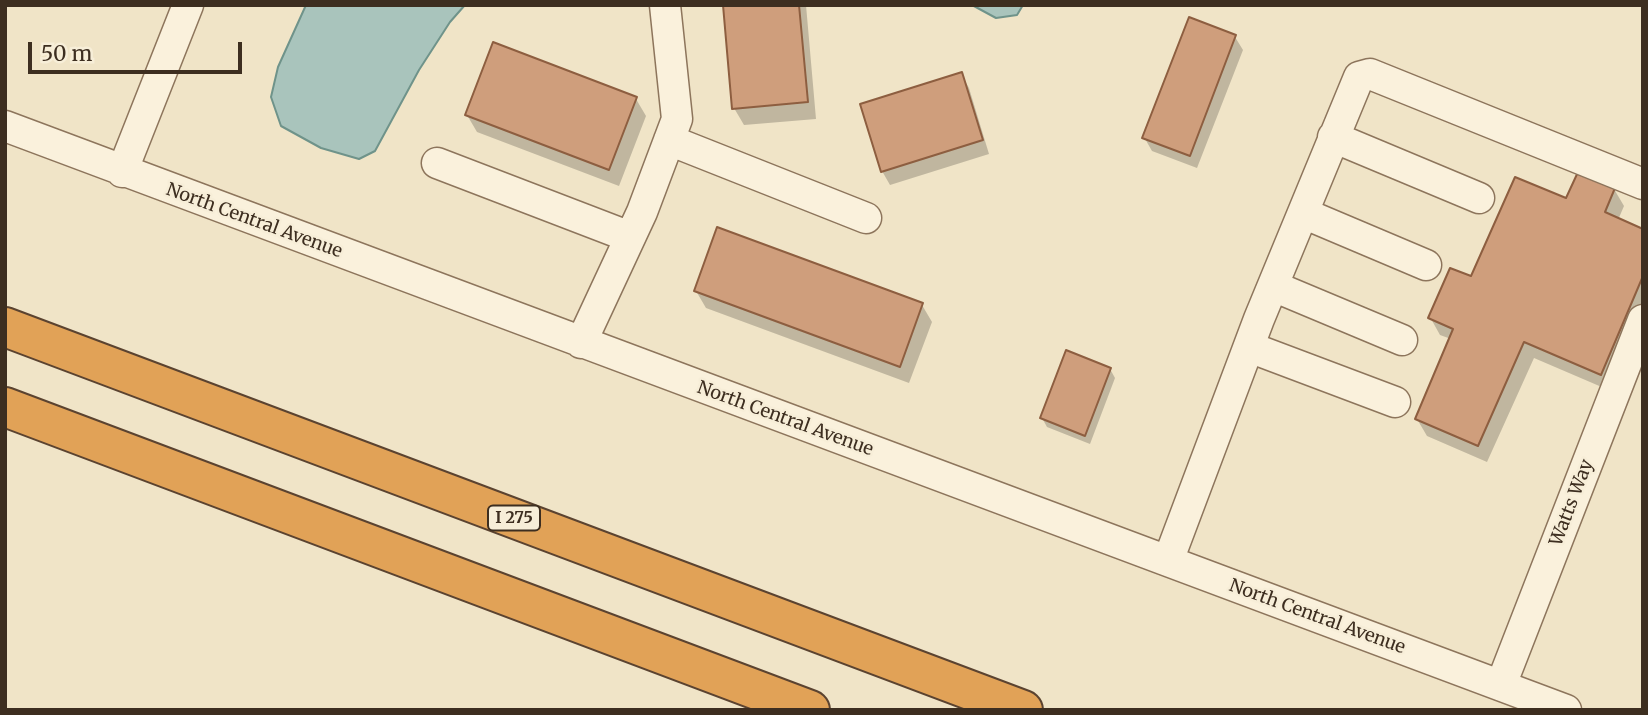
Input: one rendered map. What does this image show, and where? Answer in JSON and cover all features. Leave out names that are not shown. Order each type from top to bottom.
[{"type":"highway","name":"I 275","points":[[5,327],[1023,710]]},
{"type":"highway","points":[[5,407],[810,710]]},
{"type":"street","points":[[122,172],[188,5]]},
{"type":"street","points":[[581,343],[631,237],[677,119],[665,5]]},
{"type":"street","points":[[1168,561],[1273,286],[1354,85],[1364,74],[1370,74],[1643,184]]},
{"type":"street","name":"North Central Avenue","points":[[5,127],[1566,710]]},
{"type":"street","points":[[1333,137],[1479,198]]},
{"type":"street","points":[[669,140],[866,218]]},
{"type":"street","points":[[437,163],[631,237]]},
{"type":"street","points":[[1303,213],[1426,265]]},
{"type":"street","points":[[1273,286],[1402,340]]},
{"type":"street","name":"Watts Way","points":[[1501,685],[1643,320]]},
{"type":"street","points":[[1249,347],[1395,402]]},
{"type":"water","points":[[306,5],[465,5],[450,22],[419,70],[375,151],[359,159],[321,148],[281,126],[271,97],[278,67]]},
{"type":"water","points":[[972,5],[1023,5],[1017,15],[996,18]]},
{"type":"building","points":[[723,5],[799,5],[808,102],[732,109]]},
{"type":"building","points":[[1189,17],[1236,35],[1190,156],[1142,138]]},
{"type":"building","points":[[493,42],[637,97],[609,170],[465,115]]},
{"type":"building","points":[[962,72],[983,140],[881,172],[860,104]]},
{"type":"building","points":[[1578,172],[1615,188],[1605,212],[1643,229],[1643,276],[1601,375],[1524,342],[1478,446],[1415,419],[1453,329],[1428,318],[1450,268],[1471,276],[1515,177],[1566,198]]},
{"type":"building","points":[[717,227],[923,303],[900,367],[694,291]]},
{"type":"building","points":[[1066,350],[1111,368],[1085,436],[1040,418]]}]
